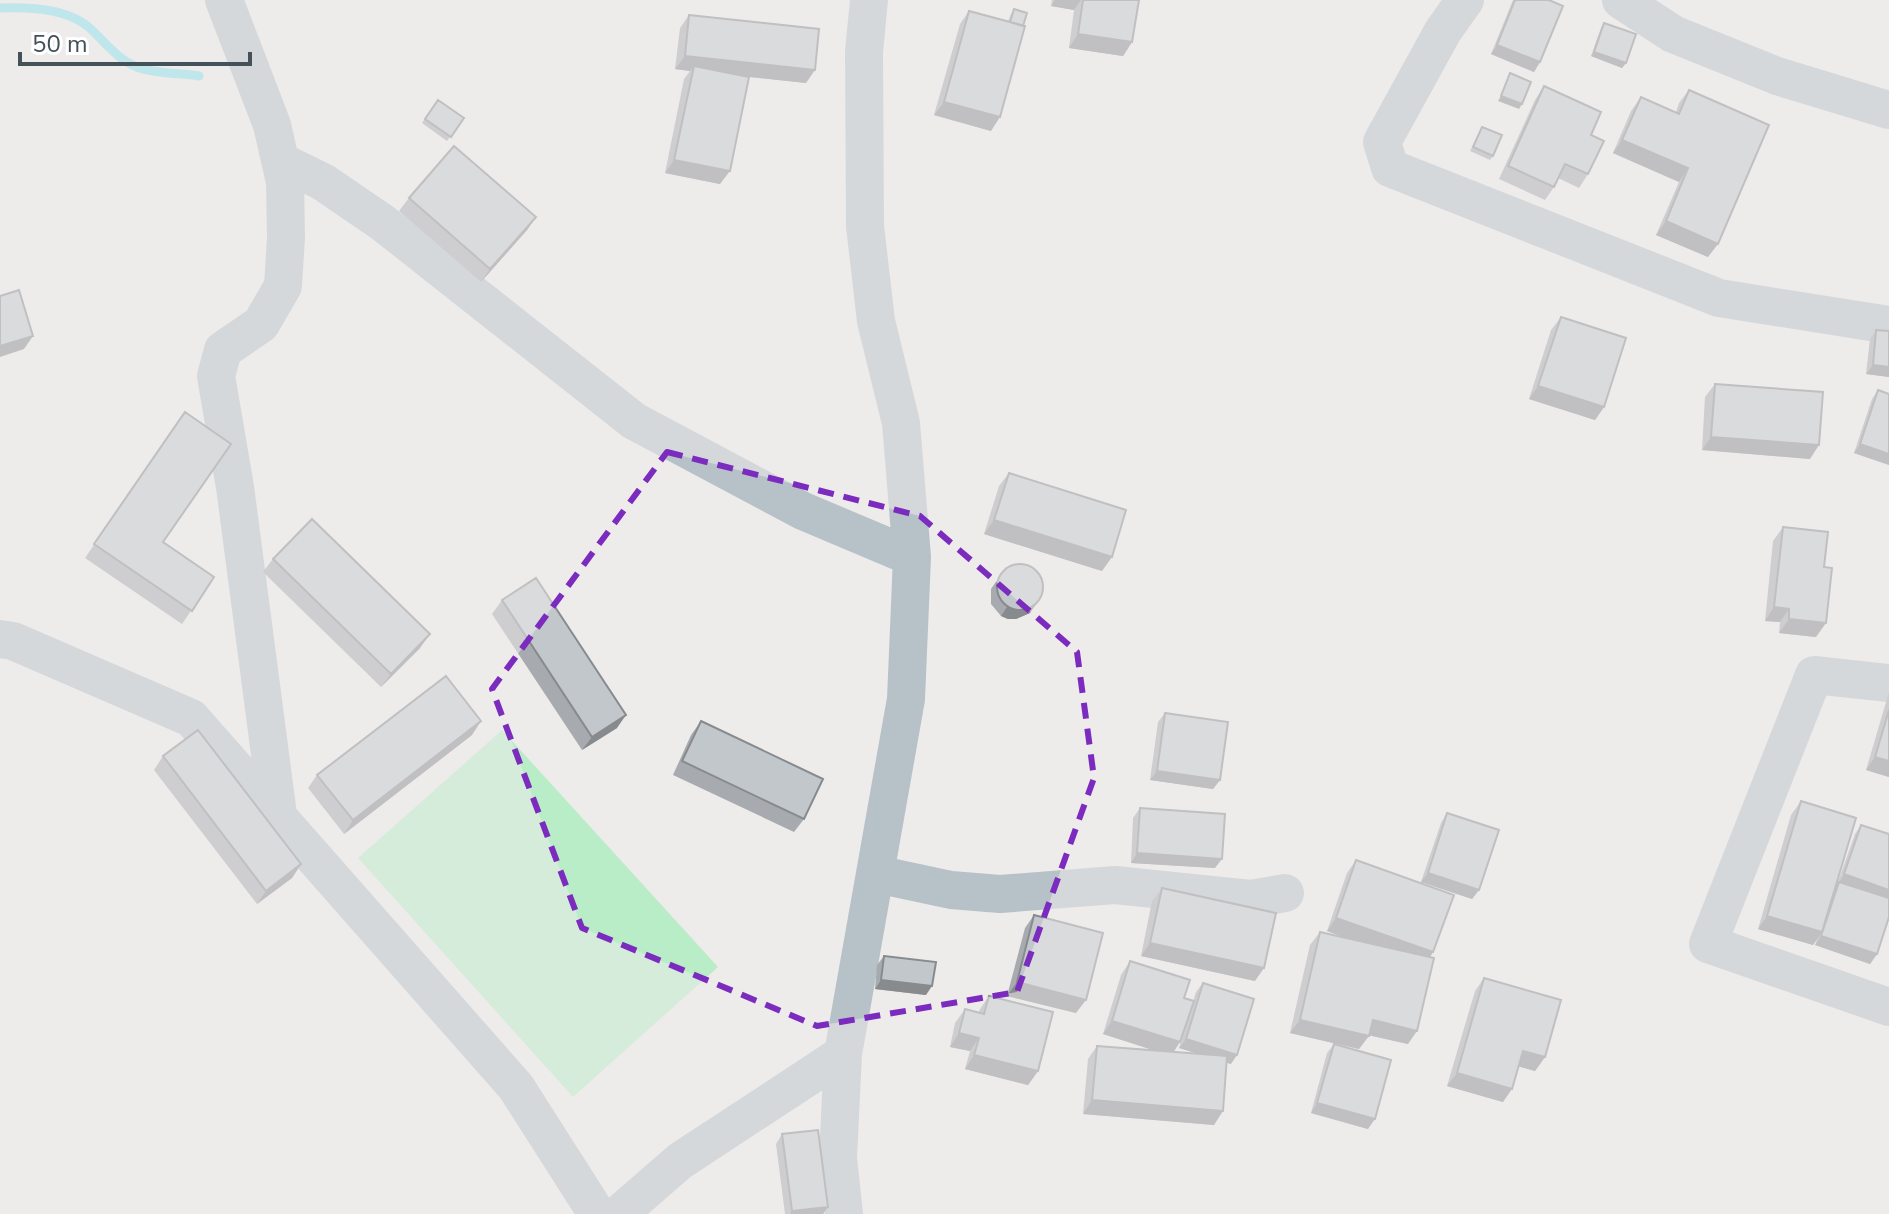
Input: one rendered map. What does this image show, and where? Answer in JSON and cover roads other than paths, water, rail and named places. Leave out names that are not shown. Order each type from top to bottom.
[{"type":"street","points":[[224,0],[272,125],[285,182],[283,286],[261,324],[223,350],[216,376],[235,487],[278,815]]},
{"type":"street","points":[[844,1214],[838,1158],[843,1054],[906,699],[912,557],[901,423],[876,321],[865,226],[864,52],[869,0]]},
{"type":"street","points":[[1465,0],[1443,31],[1382,142],[1390,168],[1719,298],[1889,325]]},
{"type":"street","points":[[1621,0],[1673,34],[1764,71],[1889,110]]},
{"type":"street","points":[[280,161],[323,182],[383,223],[634,421],[803,511],[912,557]]},
{"type":"street","points":[[0,639],[13,641],[191,718],[516,1087],[597,1214]]},
{"type":"street","points":[[1886,996],[1708,944],[1814,675],[1889,683]]},
{"type":"street","points":[[876,874],[951,890],[1000,894],[1115,885],[1251,899],[1285,893]]},
{"type":"street","points":[[619,1214],[680,1161],[843,1054]]},
{"type":"waterway","points":[[0,8],[37,9],[74,18],[137,67],[199,76]]}]
